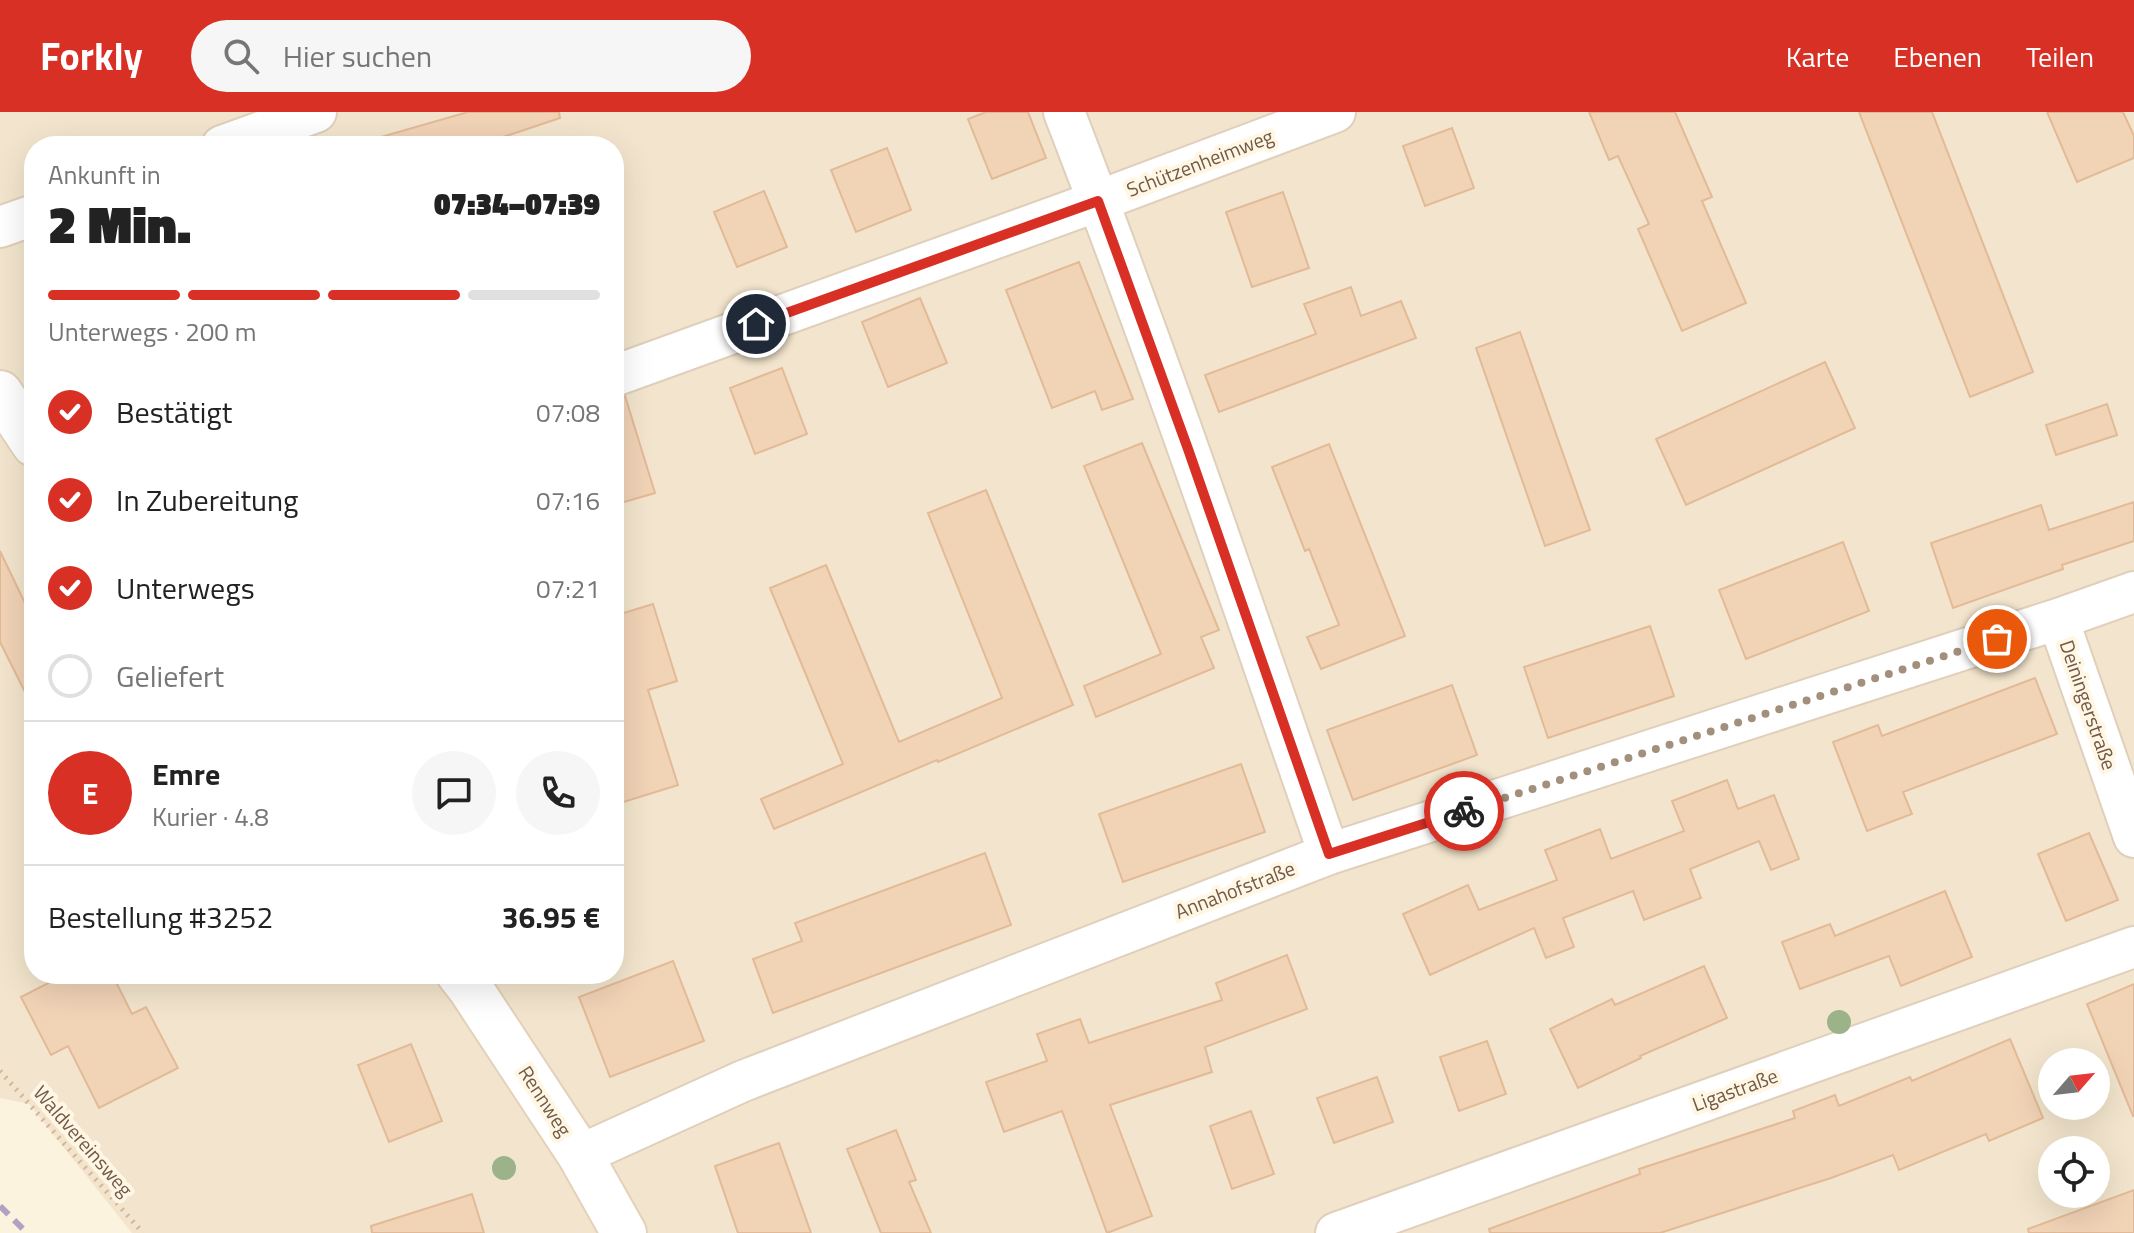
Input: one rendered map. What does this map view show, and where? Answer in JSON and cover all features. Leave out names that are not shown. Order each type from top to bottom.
[{"type":"street","points":[[250,136],[316,112]]},
{"type":"street","points":[[1064,112],[1193,464],[1329,854]]},
{"type":"street","name":"Schützenheimweg","points":[[624,372],[1335,112]]},
{"type":"street","points":[[0,227],[24,219]]},
{"type":"street","points":[[0,393],[24,429]]},
{"type":"street","name":"Annahofstraße","points":[[580,1155],[743,1081],[1329,854],[2134,592]]},
{"type":"street","name":"Deiningerstraße","points":[[2058,619],[2134,837]]},
{"type":"street","name":"Ligastraße","points":[[1336,1233],[2134,947]]},
{"type":"street","name":"Rennweg","points":[[467,984],[580,1155],[624,1233]]},
{"type":"path","name":"Waldvereinsweg","points":[[0,1071],[143,1233]]},
{"type":"shaded area","points":[[0,112],[2134,112],[2134,1233],[132,1233],[29,1104],[0,1098]]},
{"type":"building","points":[[468,112],[559,112],[560,118],[506,136],[384,136]]},
{"type":"building","points":[[986,112],[1028,112],[1046,158],[992,179],[968,119]]},
{"type":"building","points":[[1589,112],[1675,112],[1712,197],[1702,201],[1746,303],[1682,331],[1638,229],[1649,224],[1618,156],[1609,160]]},
{"type":"building","points":[[1859,112],[1932,112],[2033,372],[1970,397]]},
{"type":"building","points":[[2047,112],[2123,112],[2134,136],[2134,158],[2077,182]]},
{"type":"building","points":[[1452,128],[1474,188],[1425,206],[1403,146]]},
{"type":"building","points":[[887,148],[911,210],[856,232],[831,170]]},
{"type":"building","points":[[764,191],[787,247],[737,267],[714,212]]},
{"type":"building","points":[[1283,192],[1309,268],[1252,287],[1226,212]]},
{"type":"building","points":[[1079,262],[1133,399],[1102,410],[1095,391],[1052,408],[1006,290]]},
{"type":"building","points":[[1351,287],[1361,316],[1401,301],[1416,338],[1219,412],[1205,375],[1316,334],[1304,304]]},
{"type":"building","points":[[920,298],[947,363],[888,387],[862,322]]},
{"type":"building","points":[[1520,332],[1590,530],[1545,546],[1476,348]]},
{"type":"building","points":[[1825,362],[1855,428],[1686,505],[1656,439]]},
{"type":"building","points":[[782,368],[807,434],[755,454],[730,388]]},
{"type":"building","points":[[624,396],[655,493],[624,502]]},
{"type":"building","points":[[2107,404],[2117,435],[2056,455],[2046,425]]},
{"type":"building","points":[[1142,443],[1219,630],[1201,637],[1214,668],[1096,717],[1084,686],[1161,654],[1084,466]]},
{"type":"building","points":[[1329,444],[1405,636],[1321,669],[1307,637],[1339,625],[1309,549],[1305,551],[1272,467]]},
{"type":"building","points":[[986,490],[1073,705],[774,829],[761,799],[843,764],[770,588],[826,565],[899,742],[1002,698],[928,513]]},
{"type":"building","points":[[2134,502],[2134,541],[2062,565],[2063,569],[1953,608],[1931,543],[2041,505],[2049,530]]},
{"type":"building","points":[[1843,542],[1869,611],[1746,659],[1719,590]]},
{"type":"building","points":[[0,551],[24,601],[24,690],[0,642]]},
{"type":"building","points":[[653,604],[677,681],[648,690],[678,785],[624,802],[624,613]]},
{"type":"building","points":[[1650,626],[1674,696],[1548,738],[1524,667]]},
{"type":"building","points":[[2035,678],[2057,734],[1903,792],[1912,814],[1867,831],[1833,742],[1878,725],[1882,736]]},
{"type":"building","points":[[1452,685],[1477,755],[1353,800],[1327,730]]},
{"type":"building","points":[[1241,764],[1265,832],[1123,882],[1099,814]]},
{"type":"building","points":[[1727,780],[1738,809],[1774,795],[1799,859],[1771,870],[1759,841],[1690,869],[1701,898],[1644,920],[1633,891],[1563,918],[1574,947],[1546,958],[1534,928],[1430,975],[1403,914],[1468,885],[1479,910],[1557,880],[1545,850],[1600,829],[1611,859],[1684,831],[1672,801]]},
{"type":"building","points":[[2089,833],[2118,900],[2066,921],[2038,854]]},
{"type":"building","points":[[985,853],[1011,925],[773,1013],[753,959],[802,941],[795,923]]},
{"type":"building","points":[[1945,891],[1972,957],[1901,986],[1889,956],[1800,989],[1782,942],[1830,924],[1835,936]]},
{"type":"building","points":[[1287,955],[1307,1009],[1205,1047],[1212,1072],[1110,1105],[1152,1216],[1107,1233],[1062,1111],[1004,1132],[986,1082],[1047,1061],[1037,1034],[1080,1019],[1089,1043],[1222,1000],[1216,983]]},
{"type":"building","points":[[673,961],[704,1041],[610,1077],[579,997],[613,984],[624,984],[624,980]]},
{"type":"building","points":[[1704,966],[1727,1018],[1640,1056],[1578,1088],[1550,1029],[1612,999],[1615,1005]]},
{"type":"building","points":[[46,984],[117,984],[132,1014],[146,1007],[178,1068],[99,1108],[68,1046],[51,1055],[21,997]]},
{"type":"building","points":[[2134,984],[2134,1116],[2110,1060],[2110,1048],[2105,1048],[2087,1004]]},
{"type":"building","points":[[2010,1039],[2038,1106],[2038,1120],[1989,1141],[1986,1134],[1899,1170],[1893,1155],[1660,1233],[1490,1233],[1489,1229],[1640,1174],[1639,1169],[1795,1118],[1793,1111],[1835,1095],[1839,1106],[1910,1077],[1912,1081]]},
{"type":"building","points":[[1487,1041],[1506,1094],[1459,1111],[1440,1057]]},
{"type":"building","points":[[411,1044],[442,1121],[389,1142],[358,1065]]},
{"type":"building","points":[[1377,1077],[1393,1122],[1334,1143],[1317,1098]]},
{"type":"building","points":[[1251,1111],[1274,1174],[1232,1189],[1210,1126]]},
{"type":"building","points":[[896,1130],[916,1180],[909,1182],[931,1233],[881,1233],[847,1149]]},
{"type":"building","points":[[779,1143],[811,1233],[738,1233],[715,1166]]},
{"type":"building","points":[[2134,1190],[2134,1233],[2029,1233],[2028,1229],[2085,1208],[2110,1208],[2110,1199]]},
{"type":"building","points":[[472,1194],[484,1233],[372,1233],[371,1226]]},
{"type":"railway","points":[[0,1206],[27,1233]]},
{"type":"way so far","points":[[1464,811],[1997,639]]},
{"type":"route","points":[[756,324],[1098,201],[1329,854],[1464,811]]}]
